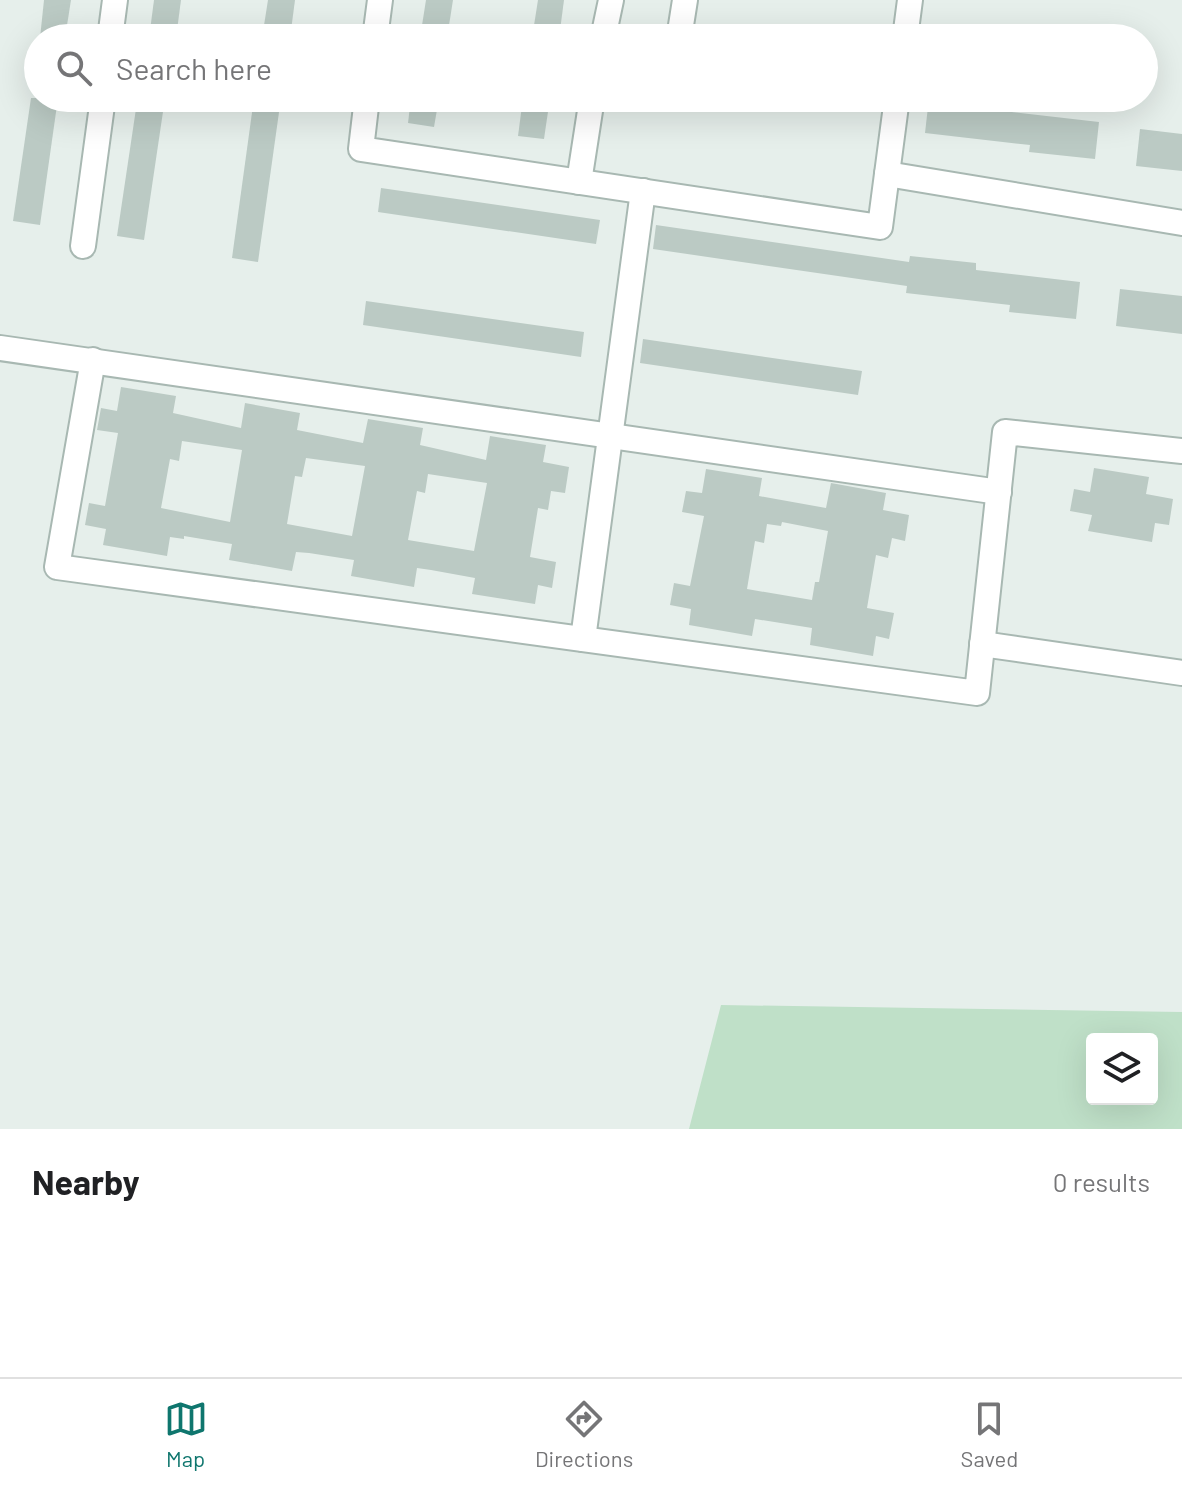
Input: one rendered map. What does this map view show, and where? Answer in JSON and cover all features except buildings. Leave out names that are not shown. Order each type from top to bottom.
[{"type":"street","points":[[112,24],[115,0]]},
{"type":"street","points":[[377,24],[380,0]]},
{"type":"street","points":[[606,24],[611,0]]},
{"type":"street","points":[[681,24],[685,0]]},
{"type":"street","points":[[907,24],[910,0]]},
{"type":"street","points":[[83,246],[101,112]]},
{"type":"street","points":[[365,112],[361,149],[880,227],[895,112]]},
{"type":"street","points":[[579,182],[590,112]]},
{"type":"street","points":[[887,174],[1182,223]]},
{"type":"street","points":[[583,639],[643,191]]},
{"type":"street","points":[[0,348],[999,492]]},
{"type":"street","points":[[93,360],[57,567],[977,693],[1005,432],[1182,451]]},
{"type":"street","points":[[982,644],[1182,673]]},
{"type":"green space","points":[[721,1005],[1182,1012],[1182,1129],[689,1129]]}]
